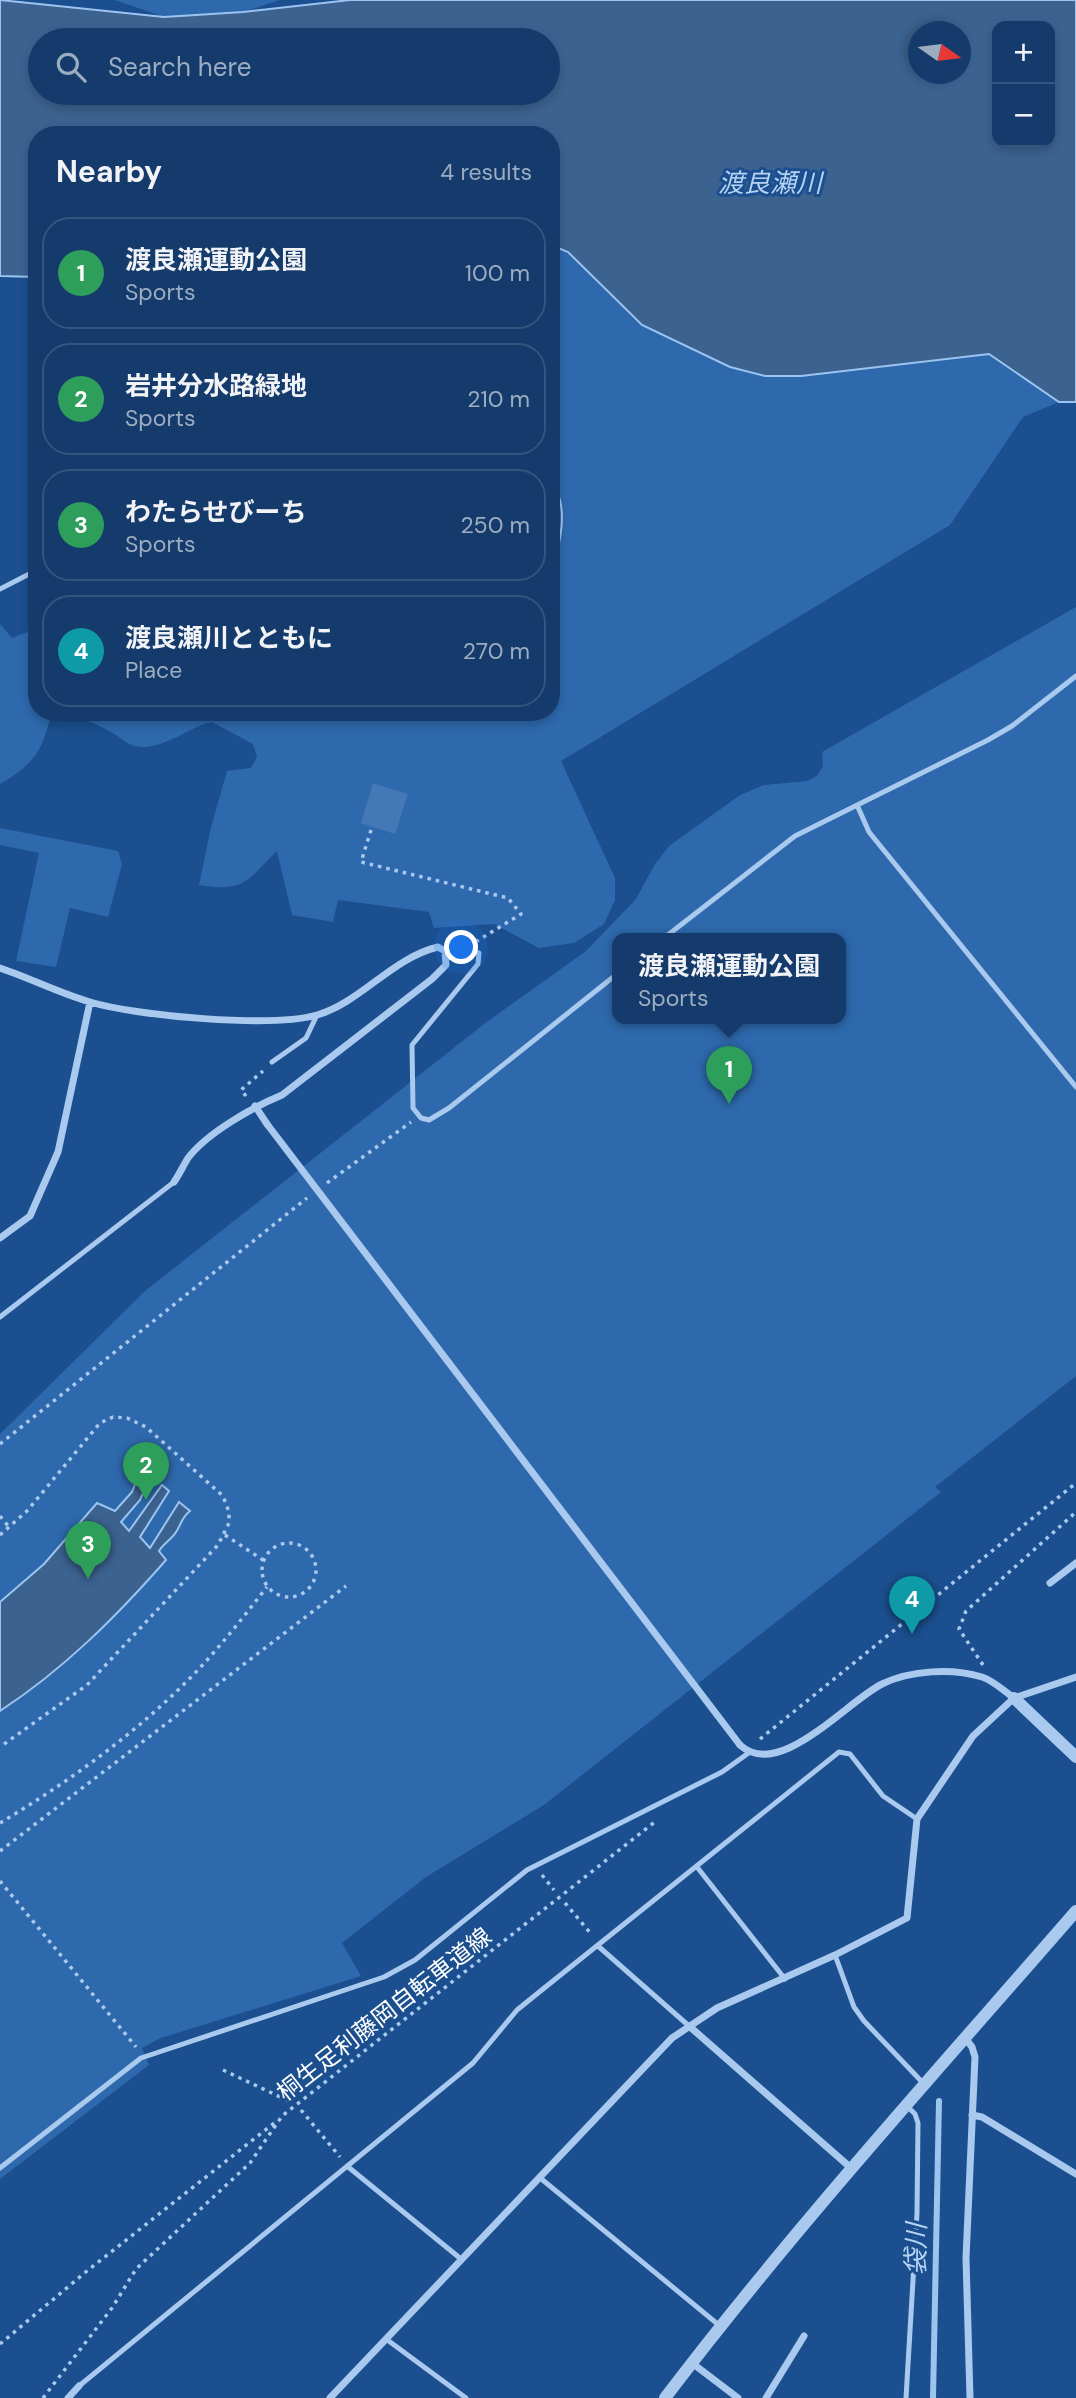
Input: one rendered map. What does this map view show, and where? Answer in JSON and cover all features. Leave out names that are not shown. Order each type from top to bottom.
[{"type":"street","points":[[0,968],[90,1002],[197,1018],[270,1019],[317,1015],[429,950],[438,947],[444,951],[448,958],[442,971],[282,1095],[255,1106],[189,1157],[174,1182]]},
{"type":"street","points":[[0,1238],[30,1216],[58,1152],[90,1002]]},
{"type":"street","points":[[255,1106],[740,1745],[766,1756],[777,1754],[801,1741],[872,1689],[900,1677],[934,1672],[984,1677],[1014,1698],[1076,1757]]},
{"type":"street","points":[[1050,1583],[1076,1563]]},
{"type":"street","points":[[330,2398],[672,2038],[717,2008],[785,1979],[907,1918],[917,1819],[972,1737],[1014,1698],[1076,1677]]},
{"type":"street","points":[[665,2398],[720,2326],[851,2168],[1076,1911]]},
{"type":"street","points":[[689,2026],[851,2168]]},
{"type":"street","points":[[965,2038],[975,2057],[966,2258],[970,2398]]},
{"type":"street","points":[[972,2115],[982,2117],[1076,2174]]},
{"type":"street","points":[[766,2398],[804,2336]]},
{"type":"street","points":[[692,2363],[738,2398]]},
{"type":"street","points":[[68,2398],[79,2386]]},
{"type":"lane","points":[[0,589],[28,575]]},
{"type":"lane","points":[[670,933],[795,836],[988,740],[1012,726],[1076,676]]},
{"type":"lane","points":[[857,805],[869,832],[1076,1087]]},
{"type":"lane","points":[[448,958],[467,949],[479,953],[478,964],[412,1045],[413,1108],[421,1118],[429,1121],[438,1117],[612,978]]},
{"type":"lane","points":[[272,1062],[306,1038],[316,1024],[317,1015]]},
{"type":"lane","points":[[0,1317],[174,1182]]},
{"type":"lane","points":[[0,2168],[141,2058],[384,1977],[415,1960],[527,1870],[722,1772],[752,1748]]},
{"type":"lane","points":[[79,2386],[473,2063],[517,2010],[839,1752],[850,1754],[883,1796],[917,1819]]},
{"type":"lane","points":[[697,1867],[785,1979]]},
{"type":"lane","points":[[598,1946],[689,2026]]},
{"type":"lane","points":[[835,1955],[854,2007],[923,2084]]},
{"type":"lane","points":[[906,2105],[915,2114],[918,2123],[917,2213],[906,2398]]},
{"type":"lane","points":[[348,2165],[461,2259]]},
{"type":"lane","points":[[539,2177],[720,2326]]},
{"type":"lane","points":[[386,2339],[466,2398]]},
{"type":"path","points":[[371,830],[361,862],[508,898],[517,905],[521,914],[467,949]]},
{"type":"path","points":[[247,1085],[272,1062]]},
{"type":"path","points":[[324,1185],[406,1124],[421,1118]]},
{"type":"path","points":[[0,1444],[314,1193]]},
{"type":"path","points":[[0,1535],[27,1511],[100,1423],[113,1418],[127,1418],[146,1427],[223,1496],[229,1512],[225,1535],[194,1574],[87,1685],[0,1747]]},
{"type":"path","points":[[752,1748],[1076,1483]]},
{"type":"path","points":[[983,1661],[959,1629],[966,1611],[1076,1512]]},
{"type":"path","points":[[0,1516],[9,1527]]},
{"type":"path","points":[[225,1535],[263,1560]]},
{"type":"path","points":[[292,1543],[308,1550],[316,1566],[313,1583],[300,1595],[282,1597],[267,1587],[261,1570],[263,1560],[275,1547],[292,1543]]},
{"type":"path","points":[[0,1850],[346,1586]]},
{"type":"path","points":[[0,1823],[88,1764],[162,1706],[196,1671],[267,1587]]},
{"type":"path","name":"桐生足利藤岡自転車道線","points":[[43,2398],[112,2308],[136,2269],[250,2163],[282,2116],[659,1818]]},
{"type":"path","points":[[541,1873],[554,1890]]},
{"type":"path","points":[[0,1881],[136,2047],[141,2058]]},
{"type":"path","points":[[565,1903],[593,1936]]},
{"type":"path","points":[[223,2070],[291,2102]]},
{"type":"path","points":[[301,2110],[337,2153]]},
{"type":"path","points":[[0,2344],[282,2116]]},
{"type":"shaded area","points":[[115,0],[280,0],[243,12],[164,17]]},
{"type":"shaded area","points":[[560,249],[568,252],[642,325],[801,376],[989,354],[1059,402],[1023,417],[950,525],[561,761],[615,878],[615,900],[604,924],[574,943],[539,948],[494,924],[434,928],[429,912],[338,900],[333,922],[292,915],[277,851],[244,882],[227,887],[199,885],[211,827],[227,771],[251,768],[257,757],[253,744],[212,722],[155,745],[135,746],[87,721],[560,721]]},
{"type":"shaded area","points":[[1076,607],[1076,1376],[935,1487],[941,1492],[544,1805],[426,1877],[342,1943],[361,1976],[161,2038],[142,2048],[149,2065],[0,2179],[0,1434],[145,1291],[488,1021],[586,951],[636,899],[655,864],[669,846],[740,795],[764,785],[807,781],[817,776],[823,766],[822,752]]},
{"type":"shaded area","points":[[0,624],[12,638],[28,632],[28,721],[49,721],[43,741],[34,757],[20,771],[0,784]]},
{"type":"shaded area","points":[[0,828],[118,851],[122,864],[108,917],[70,908],[56,967],[16,961],[39,853],[0,845]]},
{"type":"water","name":"渡良瀬川","points":[[0,0],[164,17],[243,12],[350,0],[1076,0],[1076,402],[1059,402],[989,354],[801,376],[765,376],[730,367],[642,325],[568,252],[560,249],[560,126],[28,126],[28,277],[0,276]]},
{"type":"water","points":[[560,499],[562,514],[560,540]]},
{"type":"water","points":[[141,1469],[150,1478],[140,1500],[121,1522],[129,1531],[162,1485],[169,1491],[140,1537],[150,1548],[179,1502],[190,1511],[159,1551],[166,1560],[88,1641],[46,1678],[0,1711],[0,1602],[44,1564],[97,1503],[115,1511],[132,1492]]},
{"type":"building","points":[[373,783],[408,794],[395,834],[361,823]]},
{"type":"waterway","name":"袋川","points":[[933,2398],[939,2101]]},
{"type":"place","name":"渡良瀬運動公園","points":[[729,1104]]},
{"type":"place","name":"岩井分水路緑地","points":[[146,1500]]},
{"type":"place","name":"わたらせびーち","points":[[88,1579]]},
{"type":"place","name":"渡良瀬川とともに","points":[[912,1634]]}]
